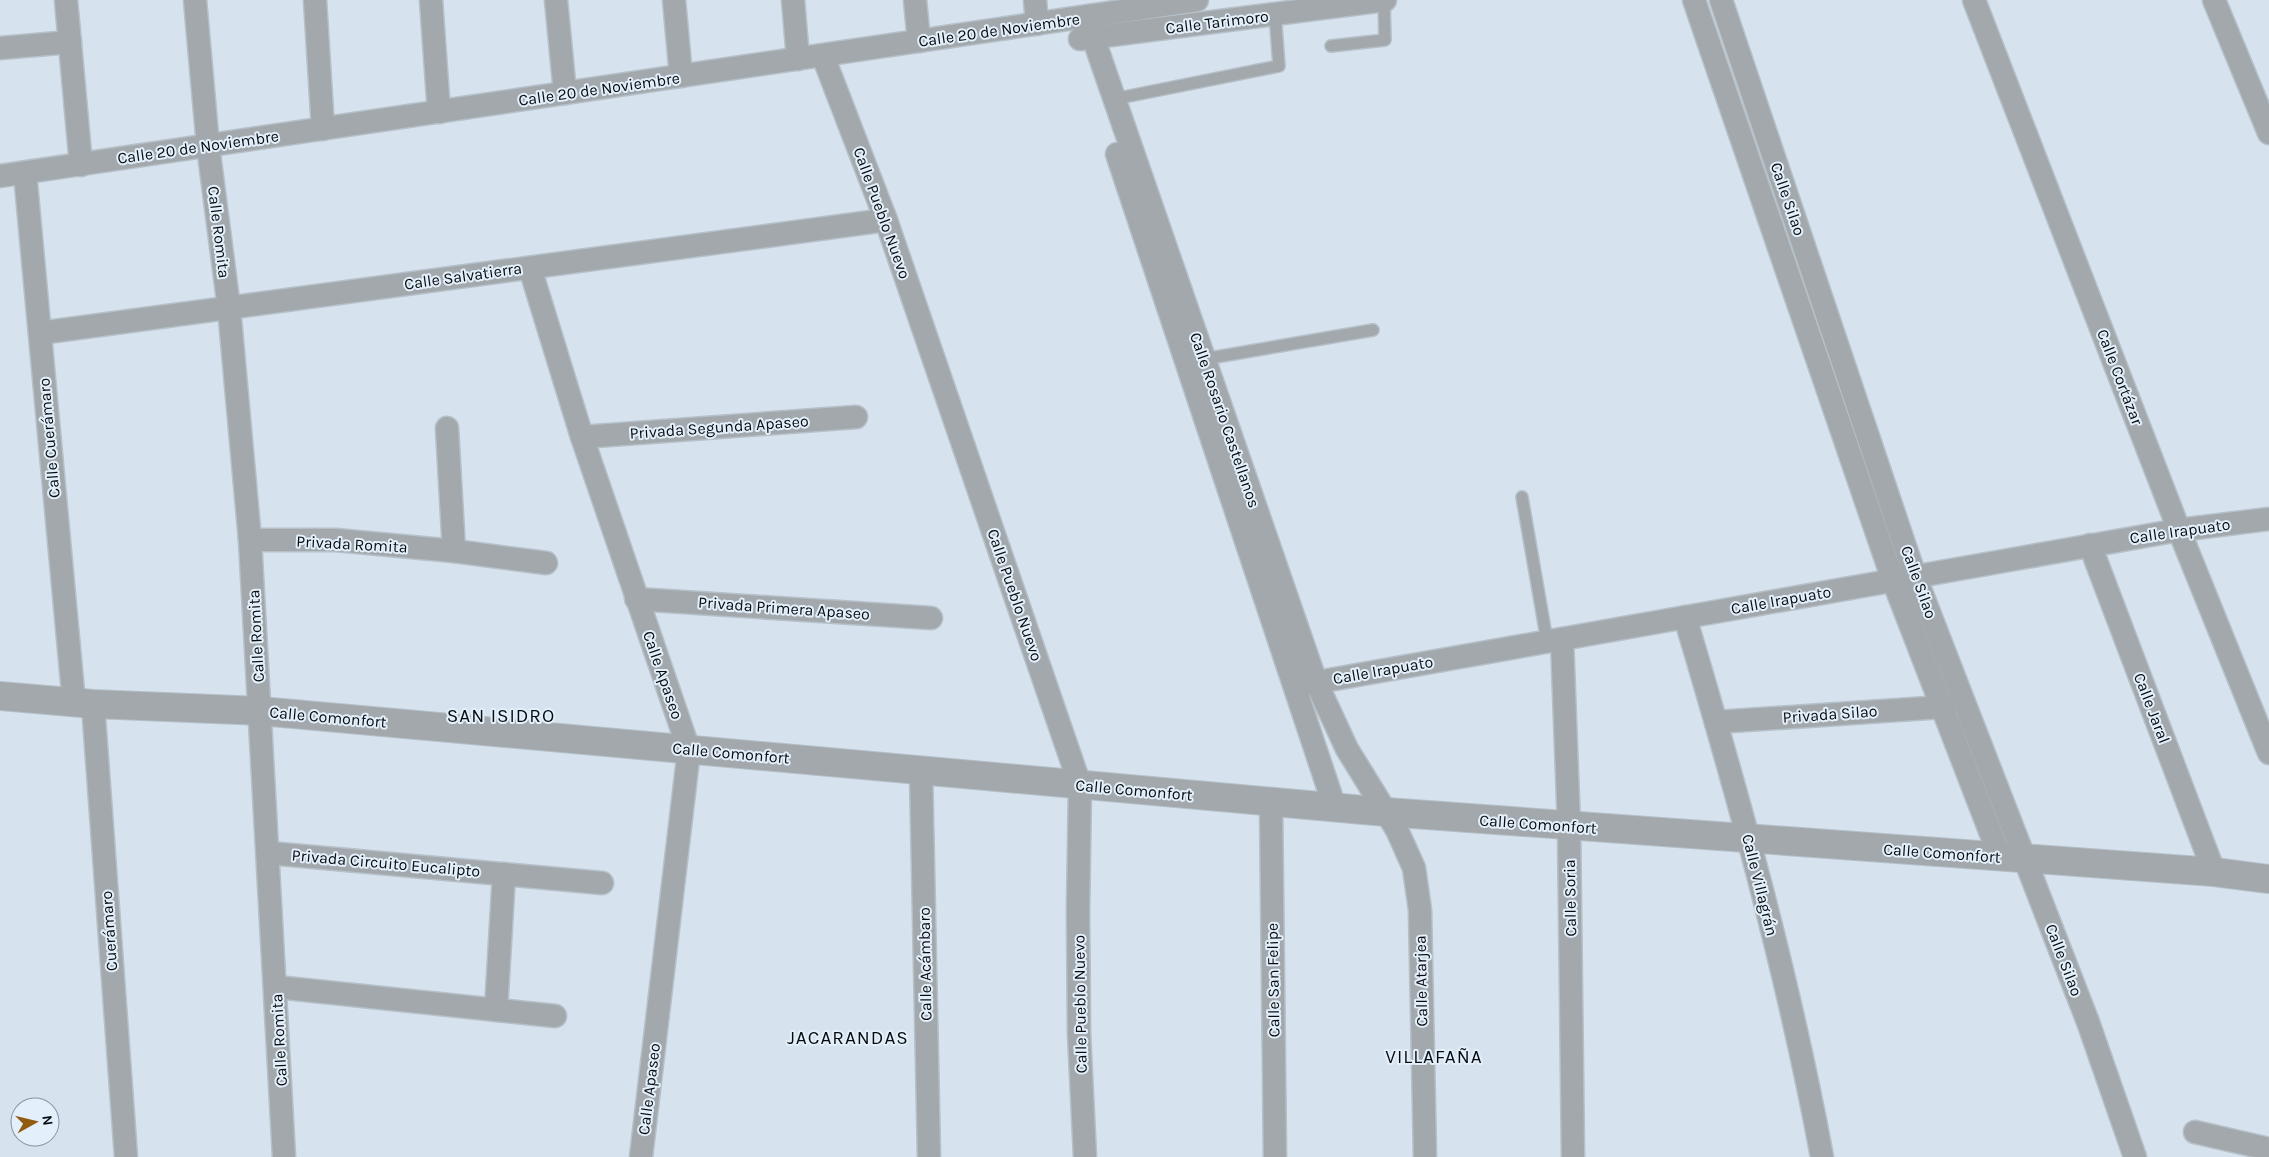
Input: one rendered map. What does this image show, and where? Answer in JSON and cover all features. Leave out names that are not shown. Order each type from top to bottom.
[{"type":"street","points":[[66,0],[81,164]]},
{"type":"street","points":[[182,0],[201,147]]},
{"type":"street","points":[[194,0],[201,147]]},
{"type":"street","points":[[315,0],[323,129]]},
{"type":"street","points":[[431,0],[439,112]]},
{"type":"street","points":[[556,0],[565,93]]},
{"type":"street","points":[[674,0],[681,76]]},
{"type":"street","points":[[793,0],[798,59]]},
{"type":"street","points":[[915,0],[919,41]]},
{"type":"street","points":[[1035,0],[1037,24]]},
{"type":"street","name":"Calle 20 de Noviembre","points":[[0,176],[1037,24],[1084,28],[1159,3],[1197,0]]},
{"type":"street","name":"Calle Tarimoro","points":[[1084,28],[1275,7],[1384,0]]},
{"type":"street","name":"Calle Silao","points":[[1694,0],[1893,580],[1943,706],[2088,1022],[2135,1157]]},
{"type":"street","name":"Calle Silao","points":[[1722,0],[1915,576],[2013,858]]},
{"type":"street","name":"Calle Cortázar","points":[[1974,0],[2179,530],[2269,753]]},
{"type":"street","points":[[2214,0],[2269,133]]},
{"type":"street","name":"Calle Rosario Castellanos","points":[[1084,28],[1114,99],[1204,359],[1305,684],[1335,808]]},
{"type":"street","name":"Calle Rosario Castellanos","points":[[1084,28],[1305,684],[1386,812]]},
{"type":"street","points":[[0,48],[70,42]]},
{"type":"street","name":"Calle Pueblo Nuevo","points":[[823,56],[886,220],[1080,785],[1078,911],[1085,1157]]},
{"type":"street","name":"Calle Romita","points":[[201,147],[229,308],[250,540],[269,853],[284,1157]]},
{"type":"street","name":"Calle Cuerámaro","points":[[25,173],[40,333],[83,703]]},
{"type":"street","name":"Calle Salvatierra","points":[[40,333],[886,220]]},
{"type":"street","name":"Calle Apaseo","points":[[530,268],[582,437],[689,750],[640,1157]]},
{"type":"street","name":"Privada Segunda Apaseo","points":[[582,437],[856,417]]},
{"type":"street","points":[[447,428],[454,551]]},
{"type":"street","name":"Calle Irapuato","points":[[1305,684],[2179,530],[2269,519]]},
{"type":"street","name":"Privada Romita","points":[[250,540],[336,540],[454,551],[546,563]]},
{"type":"street","name":"Calle Jaral","points":[[2090,546],[2214,872]]},
{"type":"street","name":"Privada Primera Apaseo","points":[[636,599],[931,618]]},
{"type":"street","name":"Calle Villagrán","points":[[1684,617],[1749,839],[1785,983],[1822,1157]]},
{"type":"street","name":"Calle Soria","points":[[1554,640],[1569,827],[1573,1157]]},
{"type":"street","name":"Calle Comonfort","points":[[0,696],[83,703],[260,711],[1335,808],[1569,827],[2214,872],[2269,879]]},
{"type":"street","name":"Cuerámaro","points":[[83,703],[126,1157]]},
{"type":"street","name":"Privada Silao","points":[[1716,722],[1943,706]]},
{"type":"street","name":"Calle Acámbaro","points":[[921,770],[929,1157]]},
{"type":"street","name":"Calle San Felipe","points":[[1271,802],[1275,1157]]},
{"type":"street","name":"Calle Atarjea","points":[[1386,812],[1407,848],[1418,888],[1425,1157]]},
{"type":"street","name":"Privada Circuito Eucalipto","points":[[269,853],[602,883]]},
{"type":"street","name":"Privada Circuito Eucalipto","points":[[496,1010],[504,874]]},
{"type":"street","points":[[276,987],[555,1016]]},
{"type":"street","points":[[2195,1132],[2269,1150]]},
{"type":"lane","points":[[1331,46],[1385,40],[1384,0]]},
{"type":"lane","points":[[1114,99],[1279,66],[1275,7]]},
{"type":"lane","points":[[1204,359],[1373,330]]},
{"type":"lane","points":[[1522,497],[1554,640]]},
{"type":"district","name":"SAN ISIDRO","points":[[501,716]]},
{"type":"district","name":"JACARANDAS","points":[[848,1038]]},
{"type":"district","name":"VILLAFAÑA","points":[[1434,1057]]}]
